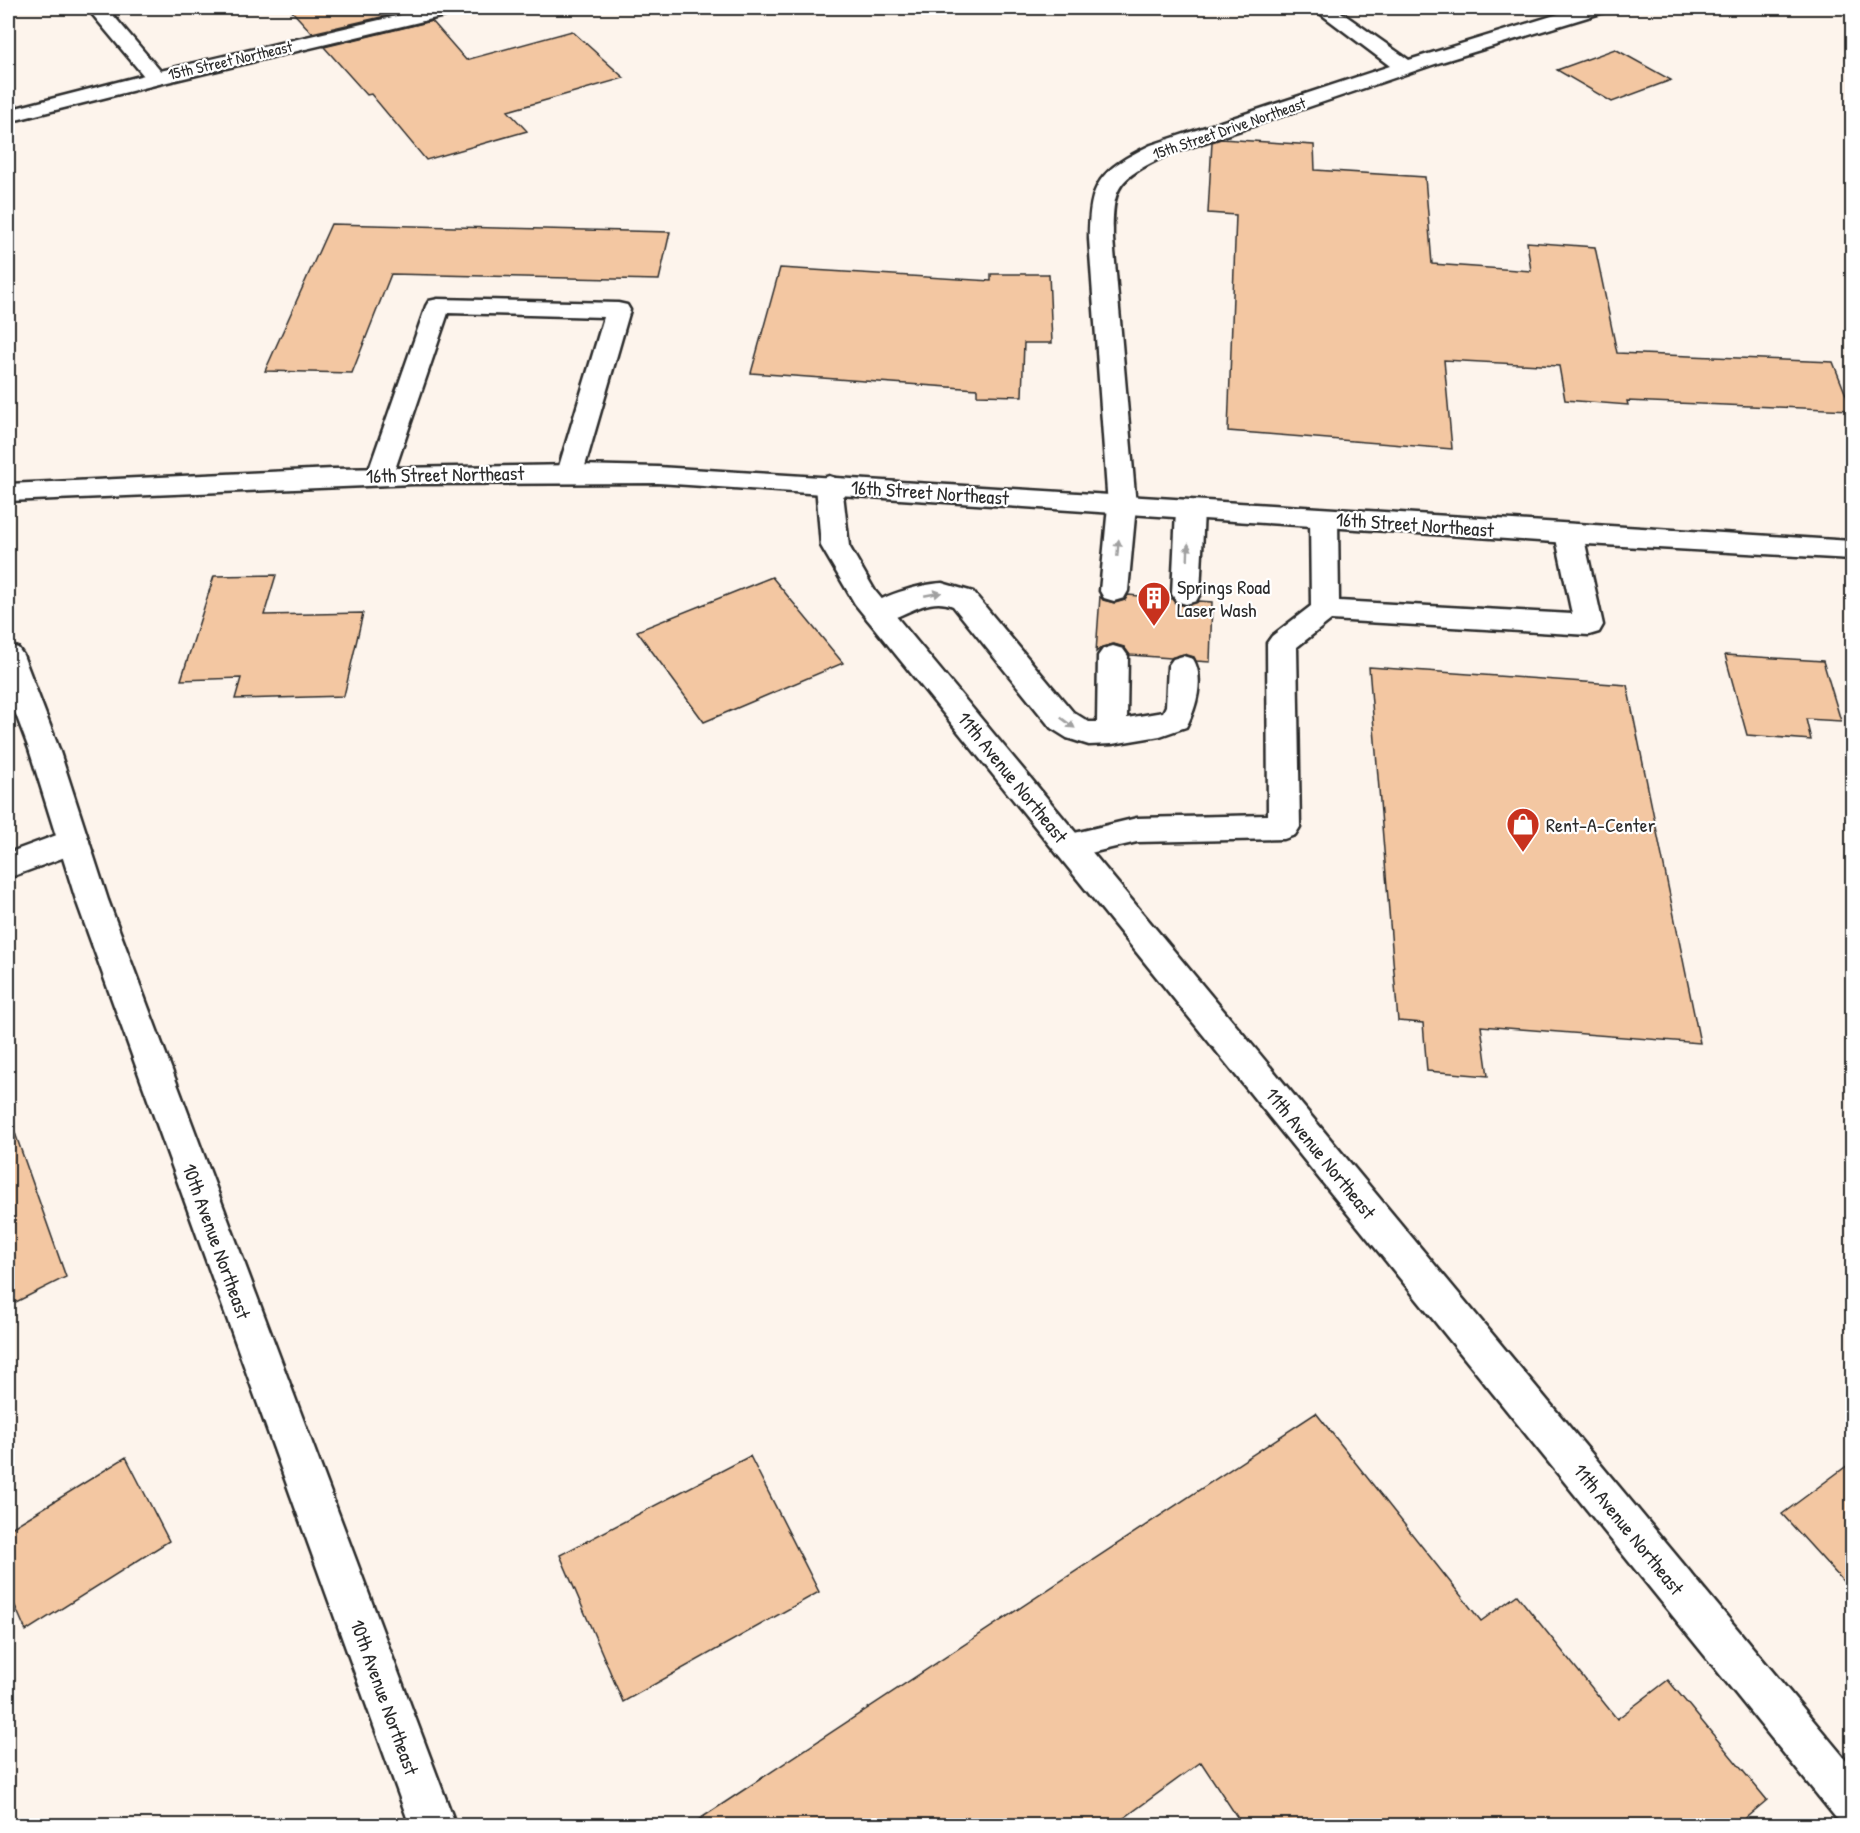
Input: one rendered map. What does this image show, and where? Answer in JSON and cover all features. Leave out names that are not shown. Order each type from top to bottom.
[{"type":"street","points":[[97,8],[156,78]]},
{"type":"street","name":"15th Street Northeast","points":[[8,116],[156,78],[454,8]]},
{"type":"street","points":[[1323,8],[1407,68]]},
{"type":"street","name":"15th Street Drive Northeast","points":[[1114,591],[1122,506],[1101,239],[1103,196],[1111,182],[1131,164],[1159,150],[1597,8]]},
{"type":"street","points":[[380,475],[438,306],[618,310],[570,472]]},
{"type":"street","name":"16th Street Northeast","points":[[8,492],[380,475],[570,472],[829,485],[1122,506],[1852,550]]},
{"type":"street","name":"11th Avenue Northeast","points":[[829,485],[835,546],[865,597],[1852,1802]]},
{"type":"street","points":[[1186,594],[1190,510]]},
{"type":"street","points":[[1324,518],[1325,610]]},
{"type":"street","points":[[1069,846],[1137,830],[1284,827],[1281,643],[1325,610],[1589,626],[1569,534]]},
{"type":"street","points":[[878,613],[929,593],[955,594],[968,604],[1062,720],[1089,734],[1112,733],[1160,725],[1175,719],[1181,706],[1183,666]]},
{"type":"street","name":"10th Avenue Northeast","points":[[8,655],[44,749],[92,900],[433,1826]]},
{"type":"street","points":[[1112,733],[1113,656]]},
{"type":"street","points":[[8,866],[73,841]]},
{"type":"building","points":[[289,8],[420,8],[312,33]]},
{"type":"building","points":[[432,21],[466,60],[572,31],[624,78],[508,111],[527,131],[426,160],[371,94],[367,95],[324,47]]},
{"type":"building","points":[[1615,49],[1671,80],[1612,102],[1557,70]]},
{"type":"building","points":[[1221,139],[1314,145],[1315,170],[1425,177],[1432,264],[1531,271],[1527,242],[1595,247],[1617,353],[1833,362],[1852,410],[1627,401],[1628,405],[1565,400],[1559,366],[1444,360],[1452,449],[1228,431],[1236,215],[1208,213],[1212,142]]},
{"type":"building","points":[[331,224],[670,232],[659,280],[391,274],[352,373],[265,371]]},
{"type":"building","points":[[780,268],[991,281],[991,274],[1049,274],[1052,343],[1024,343],[1022,396],[977,395],[977,389],[751,373]]},
{"type":"building","points":[[276,575],[264,615],[363,613],[344,696],[235,699],[241,678],[181,680],[214,576]]},
{"type":"building","points":[[772,577],[843,663],[704,722],[637,631]]},
{"type":"building","name":"Springs Road Laser Wash","points":[[1128,595],[1172,599],[1175,603],[1185,606],[1199,601],[1212,602],[1210,662],[1196,661],[1194,657],[1184,654],[1171,658],[1130,655],[1124,647],[1114,644],[1102,647],[1096,652],[1100,596],[1103,600],[1115,603],[1125,600]]},
{"type":"building","points":[[1725,655],[1823,661],[1841,721],[1806,719],[1811,740],[1747,735]]},
{"type":"building","name":"Rent-A-Center","points":[[1369,667],[1627,685],[1700,1043],[1481,1026],[1488,1076],[1427,1071],[1423,1023],[1398,1021]]},
{"type":"building","points":[[14,1130],[66,1277],[8,1306],[8,1131]]},
{"type":"building","points":[[1316,1413],[1481,1621],[1517,1595],[1617,1719],[1668,1680],[1767,1800],[1736,1826],[1243,1826],[1201,1762],[1113,1826],[689,1826]]},
{"type":"building","points":[[750,1456],[819,1592],[623,1702],[560,1555]]},
{"type":"building","points":[[126,1457],[169,1541],[26,1631],[8,1590],[8,1530]]},
{"type":"building","points":[[1852,1462],[1852,1591],[1782,1514]]},
{"type":"place","name":"Springs Road Laser Wash","points":[[1154,627]]},
{"type":"place","name":"Rent-A-Center","points":[[1523,853]]}]
